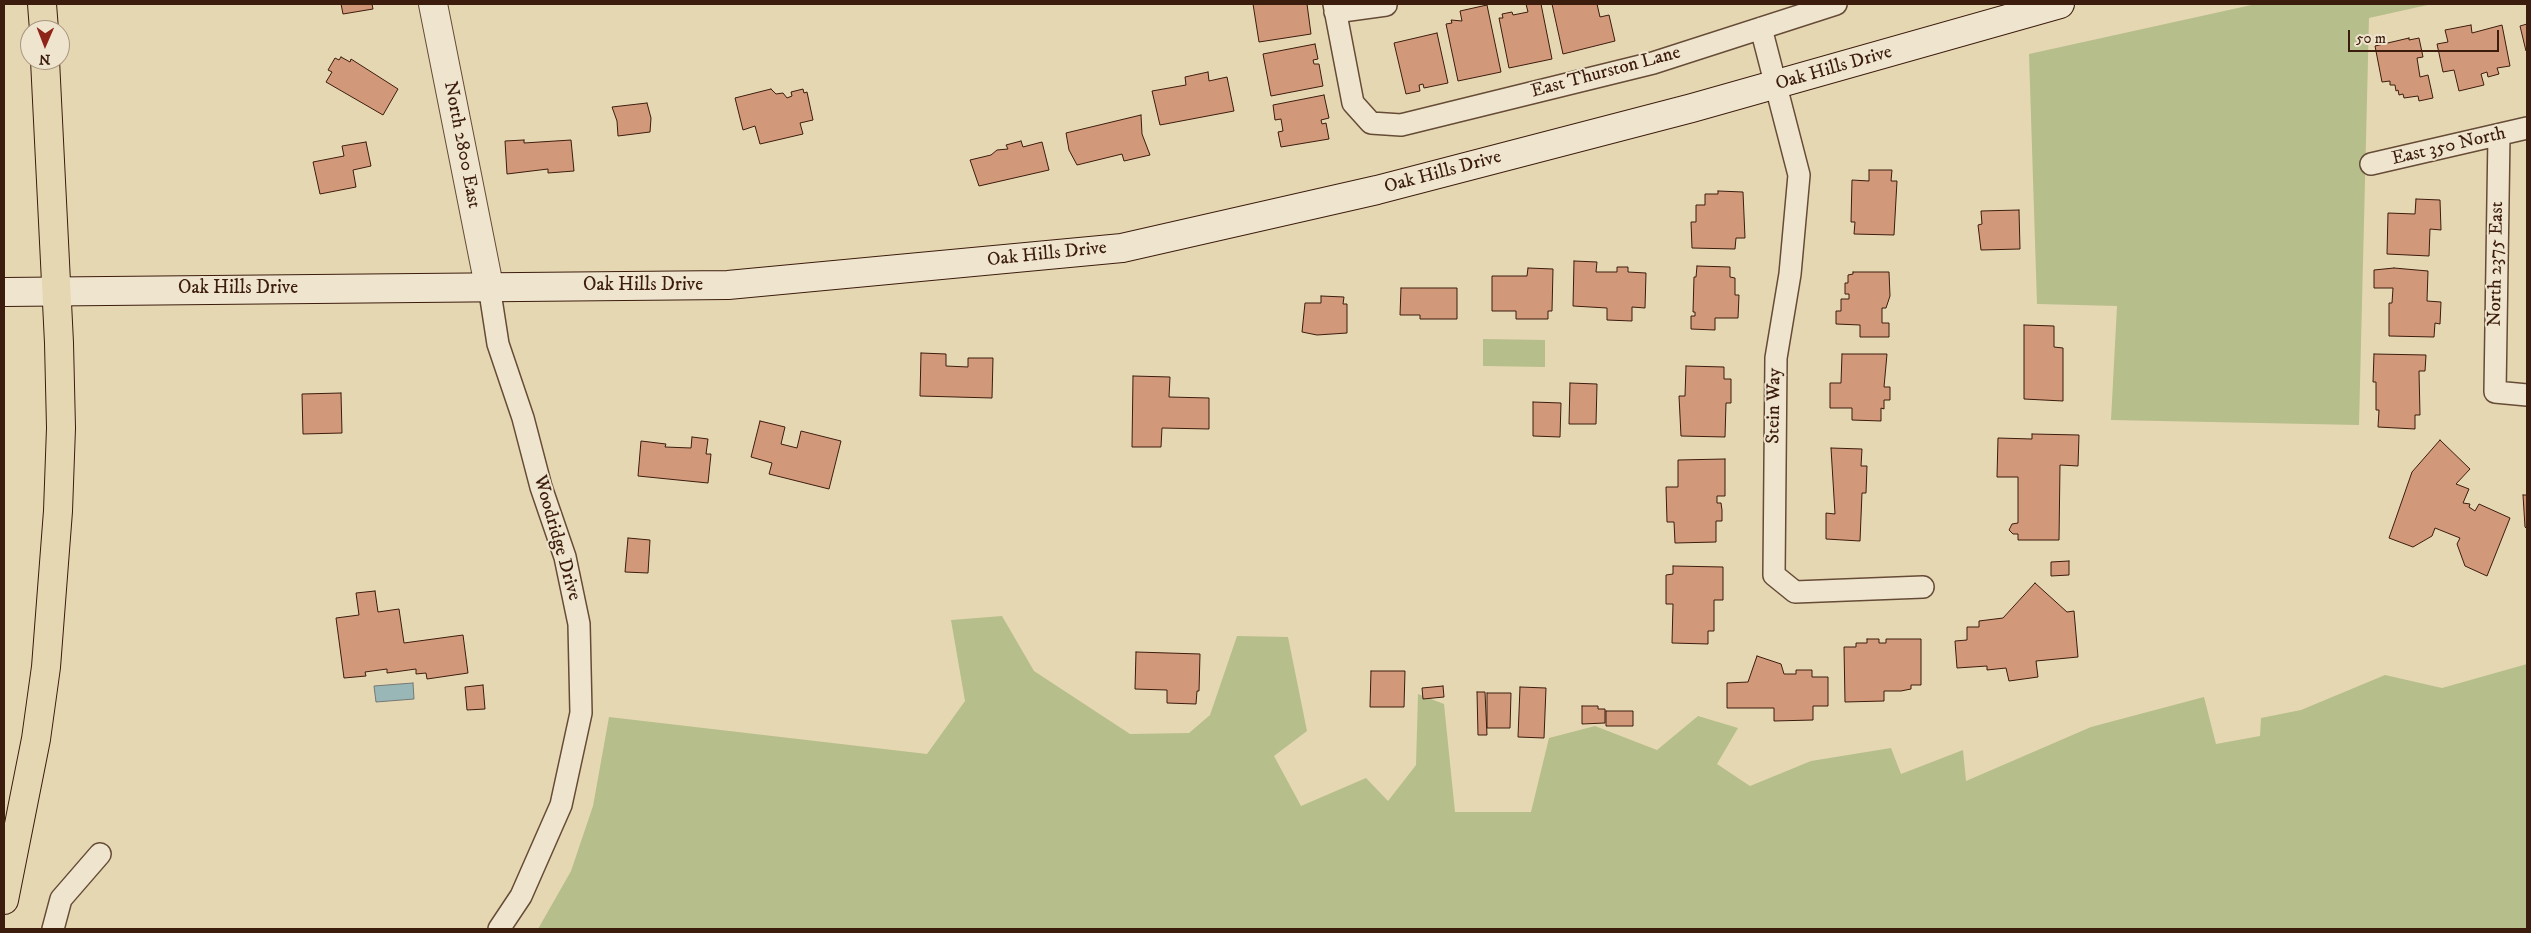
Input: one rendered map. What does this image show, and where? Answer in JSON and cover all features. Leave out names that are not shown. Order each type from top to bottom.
[{"type":"highway","points":[[42,4],[43,20]]},
{"type":"highway","points":[[4,900],[36,739],[52,595],[61,428],[57,291],[46,70]]},
{"type":"main road","name":"North 2800 East","points":[[433,4],[489,286]]},
{"type":"main road","name":"Oak Hills Drive","points":[[8,292],[728,285],[1122,248],[1377,190],[1777,86],[2060,4]]},
{"type":"street","name":"East Thurston Lane","points":[[1335,8],[1353,103],[1371,123],[1400,125],[1643,66],[1836,4]]},
{"type":"street","points":[[1335,8],[1386,5]]},
{"type":"street","points":[[1761,28],[1777,86]]},
{"type":"street","name":"Stein Way","points":[[1777,86],[1799,175],[1790,274],[1776,358],[1774,575],[1795,592],[1923,587]]},
{"type":"street","name":"East 350 North","points":[[2371,164],[2527,128]]},
{"type":"street","name":"North 2375 East","points":[[2498,135],[2494,392],[2527,396]]},
{"type":"street","name":"Woodridge Drive","points":[[489,286],[498,344],[522,418],[541,487],[565,557],[579,624],[581,703],[581,713],[561,805],[521,896],[499,929]]},
{"type":"street","points":[[53,929],[61,899],[100,854]]},
{"type":"green space","points":[[2256,4],[2432,4],[2369,18],[2359,425],[2111,420],[2117,306],[2037,304],[2029,54]]},
{"type":"green space","points":[[1483,339],[1545,340],[1545,367],[1483,366]]},
{"type":"green space","points":[[1002,616],[1034,671],[1130,734],[1189,733],[1210,715],[1237,636],[1288,637],[1307,731],[1274,756],[1301,806],[1366,778],[1388,801],[1416,765],[1418,694],[1444,704],[1455,812],[1531,812],[1549,738],[1595,726],[1657,750],[1698,716],[1738,728],[1717,764],[1750,786],[1811,761],[1891,748],[1901,774],[1963,750],[1966,781],[2091,727],[2204,697],[2216,744],[2260,736],[2261,718],[2301,710],[2385,675],[2442,688],[2527,664],[2527,929],[538,929],[571,871],[593,806],[609,717],[927,754],[965,701],[951,620]]},
{"type":"water","points":[[413,683],[414,699],[376,702],[374,686]]},
{"type":"building","points":[[341,4],[372,4],[373,9],[343,14]]},
{"type":"building","points":[[1253,4],[1307,4],[1311,34],[1259,42]]},
{"type":"building","points":[[1526,4],[1541,4],[1552,59],[1509,68],[1499,18],[1503,18],[1502,14],[1512,12],[1513,15],[1528,12]]},
{"type":"building","points":[[1552,4],[1597,4],[1600,17],[1609,15],[1615,41],[1563,54]]},
{"type":"building","points":[[1487,5],[1501,72],[1458,81],[1446,24],[1452,23],[1451,20],[1462,21],[1460,11]]},
{"type":"building","points":[[2527,24],[2527,51],[2526,51],[2520,26]]},
{"type":"building","points":[[2471,25],[2472,33],[2502,25],[2510,66],[2497,68],[2499,74],[2488,77],[2487,72],[2481,74],[2484,85],[2459,91],[2454,70],[2443,72],[2437,44],[2448,42],[2445,30]]},
{"type":"building","points":[[1437,33],[1448,83],[1424,88],[1423,84],[1419,85],[1420,91],[1406,94],[1394,43]]},
{"type":"building","points":[[2409,38],[2409,40],[2419,38],[2423,57],[2417,58],[2420,77],[2428,75],[2433,98],[2419,101],[2418,96],[2404,98],[2403,94],[2399,95],[2398,90],[2396,91],[2395,85],[2390,85],[2390,81],[2382,82],[2375,46]]},
{"type":"building","points":[[1315,44],[1318,59],[1313,60],[1314,64],[1319,64],[1323,86],[1271,96],[1263,54]]},
{"type":"building","points":[[341,57],[350,62],[351,59],[398,89],[383,115],[326,82],[332,72],[328,70],[335,58],[339,60]]},
{"type":"building","points":[[1208,72],[1209,81],[1227,77],[1234,111],[1160,125],[1152,91],[1186,85],[1185,77]]},
{"type":"building","points":[[771,89],[776,94],[783,93],[787,98],[792,96],[791,92],[803,89],[804,93],[807,92],[813,120],[800,123],[803,134],[760,144],[755,126],[743,130],[735,98]]},
{"type":"building","points":[[1324,95],[1329,118],[1321,120],[1322,124],[1326,123],[1329,139],[1281,147],[1278,132],[1283,131],[1281,119],[1275,120],[1273,105]]},
{"type":"building","points":[[647,103],[651,118],[650,132],[618,136],[617,121],[612,107]]},
{"type":"building","points":[[1141,115],[1142,134],[1150,155],[1124,161],[1122,154],[1077,165],[1069,150],[1066,133]]},
{"type":"building","points":[[524,140],[524,143],[571,140],[574,171],[548,173],[548,169],[507,174],[505,141]]},
{"type":"building","points":[[1021,141],[1023,147],[1042,142],[1049,170],[979,186],[970,160],[991,155],[997,150],[1008,149],[1006,145]]},
{"type":"building","points":[[366,142],[371,166],[353,170],[356,187],[320,194],[313,162],[344,156],[342,146]]},
{"type":"building","points":[[1869,170],[1892,170],[1891,181],[1897,181],[1894,235],[1854,234],[1855,222],[1851,222],[1852,180],[1869,181]]},
{"type":"building","points":[[1718,191],[1743,192],[1745,238],[1736,238],[1735,249],[1692,248],[1691,222],[1696,222],[1696,205],[1705,205],[1705,194],[1718,194]]},
{"type":"building","points":[[2416,199],[2440,200],[2441,230],[2430,229],[2429,256],[2387,254],[2388,213],[2415,214]]},
{"type":"building","points":[[2019,210],[2020,249],[1981,250],[1978,225],[1982,224],[1981,211]]},
{"type":"building","points":[[1574,261],[1597,262],[1596,272],[1617,272],[1617,267],[1628,267],[1628,272],[1646,273],[1645,308],[1632,307],[1632,321],[1607,320],[1607,308],[1573,306]]},
{"type":"building","points":[[1697,266],[1730,267],[1730,277],[1735,278],[1735,295],[1739,295],[1738,318],[1715,318],[1715,330],[1691,329],[1691,316],[1695,316],[1695,312],[1693,312],[1694,277],[1696,277]]},
{"type":"building","points":[[1528,268],[1553,269],[1552,311],[1548,311],[1548,319],[1516,319],[1516,311],[1492,311],[1492,276],[1527,276]]},
{"type":"building","points":[[2394,268],[2428,271],[2427,301],[2441,302],[2440,324],[2435,323],[2434,337],[2389,336],[2389,303],[2392,303],[2393,288],[2374,288],[2374,270]]},
{"type":"building","points":[[1853,272],[1889,272],[1890,296],[1886,308],[1882,308],[1882,323],[1889,323],[1889,337],[1860,337],[1860,325],[1836,324],[1836,311],[1841,311],[1841,299],[1849,299],[1849,294],[1845,294],[1845,283],[1848,283],[1848,275],[1853,274]]},
{"type":"building","points":[[1401,288],[1457,288],[1457,319],[1420,319],[1420,315],[1400,315]]},
{"type":"building","points":[[1321,296],[1344,297],[1343,304],[1347,304],[1347,333],[1317,335],[1302,332],[1305,303],[1321,303]]},
{"type":"building","points":[[2024,325],[2054,326],[2054,347],[2063,348],[2063,401],[2024,399]]},
{"type":"building","points":[[921,353],[946,354],[946,366],[968,367],[968,358],[993,358],[992,398],[920,396]]},
{"type":"building","points":[[1842,354],[1887,354],[1884,387],[1890,387],[1890,400],[1884,400],[1884,409],[1881,408],[1881,421],[1852,420],[1852,408],[1830,408],[1830,383],[1841,383]]},
{"type":"building","points":[[2374,354],[2426,355],[2425,371],[2419,371],[2420,415],[2415,415],[2415,429],[2378,427],[2379,410],[2376,410],[2376,382],[2373,382]]},
{"type":"building","points":[[1686,366],[1724,367],[1724,379],[1731,379],[1731,403],[1726,403],[1725,437],[1681,436],[1679,396],[1685,396]]},
{"type":"building","points":[[1133,376],[1170,377],[1169,397],[1209,398],[1209,429],[1162,428],[1161,447],[1132,447]]},
{"type":"building","points":[[1570,383],[1597,384],[1596,424],[1569,424]]},
{"type":"building","points":[[341,393],[342,433],[303,434],[302,394]]},
{"type":"building","points":[[1533,402],[1561,403],[1560,437],[1533,436]]},
{"type":"building","points":[[760,421],[785,427],[781,444],[797,448],[801,431],[841,441],[829,489],[769,474],[772,463],[751,457]]},
{"type":"building","points":[[2032,434],[2079,435],[2078,466],[2060,465],[2059,540],[2018,540],[2018,534],[2013,534],[2009,530],[2012,524],[2018,523],[2018,477],[1997,477],[1998,438],[2032,439]]},
{"type":"building","points":[[692,437],[708,439],[706,454],[711,454],[708,483],[638,476],[641,441],[666,444],[665,447],[691,448]]},
{"type":"building","points":[[2440,440],[2470,469],[2456,484],[2469,489],[2463,503],[2470,504],[2469,507],[2475,511],[2479,504],[2510,518],[2487,576],[2465,566],[2457,544],[2460,538],[2435,528],[2432,536],[2413,547],[2389,538],[2412,472]]},
{"type":"building","points":[[1831,448],[1862,449],[1861,466],[1867,466],[1866,493],[1862,493],[1860,541],[1826,539],[1826,513],[1835,514]]},
{"type":"building","points":[[1725,459],[1725,496],[1717,496],[1717,503],[1721,503],[1722,521],[1716,521],[1716,542],[1675,543],[1674,522],[1667,522],[1666,487],[1678,487],[1678,460]]},
{"type":"building","points":[[2523,495],[2527,495],[2527,529],[2525,527]]},
{"type":"building","points":[[628,538],[650,540],[648,573],[625,572]]},
{"type":"building","points":[[2069,561],[2069,575],[2051,576],[2051,562]]},
{"type":"building","points":[[1673,566],[1723,567],[1723,600],[1714,600],[1714,631],[1708,631],[1708,644],[1672,643],[1673,604],[1666,604],[1666,575],[1673,574]]},
{"type":"building","points":[[2035,583],[2067,612],[2074,611],[2078,657],[2036,661],[2038,677],[2009,681],[2006,668],[1987,670],[1987,666],[1957,668],[1955,641],[1967,640],[1967,627],[1979,627],[1979,621],[2003,618]]},
{"type":"building","points":[[375,591],[378,612],[399,609],[404,643],[463,635],[468,673],[427,679],[426,673],[416,674],[416,669],[387,673],[387,669],[365,672],[366,676],[344,678],[336,618],[359,615],[356,593]]},
{"type":"building","points":[[1867,639],[1879,639],[1879,643],[1886,643],[1886,639],[1921,639],[1921,685],[1911,685],[1911,689],[1901,691],[1884,691],[1884,701],[1845,702],[1844,647],[1856,647],[1856,643],[1867,643]]},
{"type":"building","points":[[1136,652],[1200,654],[1199,691],[1197,691],[1196,704],[1167,703],[1167,690],[1135,689]]},
{"type":"building","points":[[1757,656],[1781,664],[1784,674],[1796,674],[1796,670],[1812,670],[1812,677],[1828,677],[1828,706],[1813,706],[1813,720],[1774,721],[1774,708],[1727,708],[1727,683],[1748,682]]},
{"type":"building","points":[[1371,671],[1405,671],[1404,707],[1370,707]]},
{"type":"building","points":[[483,685],[485,709],[467,710],[465,687]]},
{"type":"building","points":[[1443,686],[1444,697],[1423,699],[1422,688]]},
{"type":"building","points":[[1520,687],[1546,688],[1544,738],[1518,737]]},
{"type":"building","points":[[1477,692],[1485,692],[1487,735],[1478,735]]},
{"type":"building","points":[[1487,693],[1511,693],[1510,728],[1487,728]]},
{"type":"building","points":[[1582,706],[1598,706],[1598,709],[1605,709],[1605,723],[1582,724]]},
{"type":"building","points":[[1606,711],[1633,711],[1633,726],[1606,726]]}]
